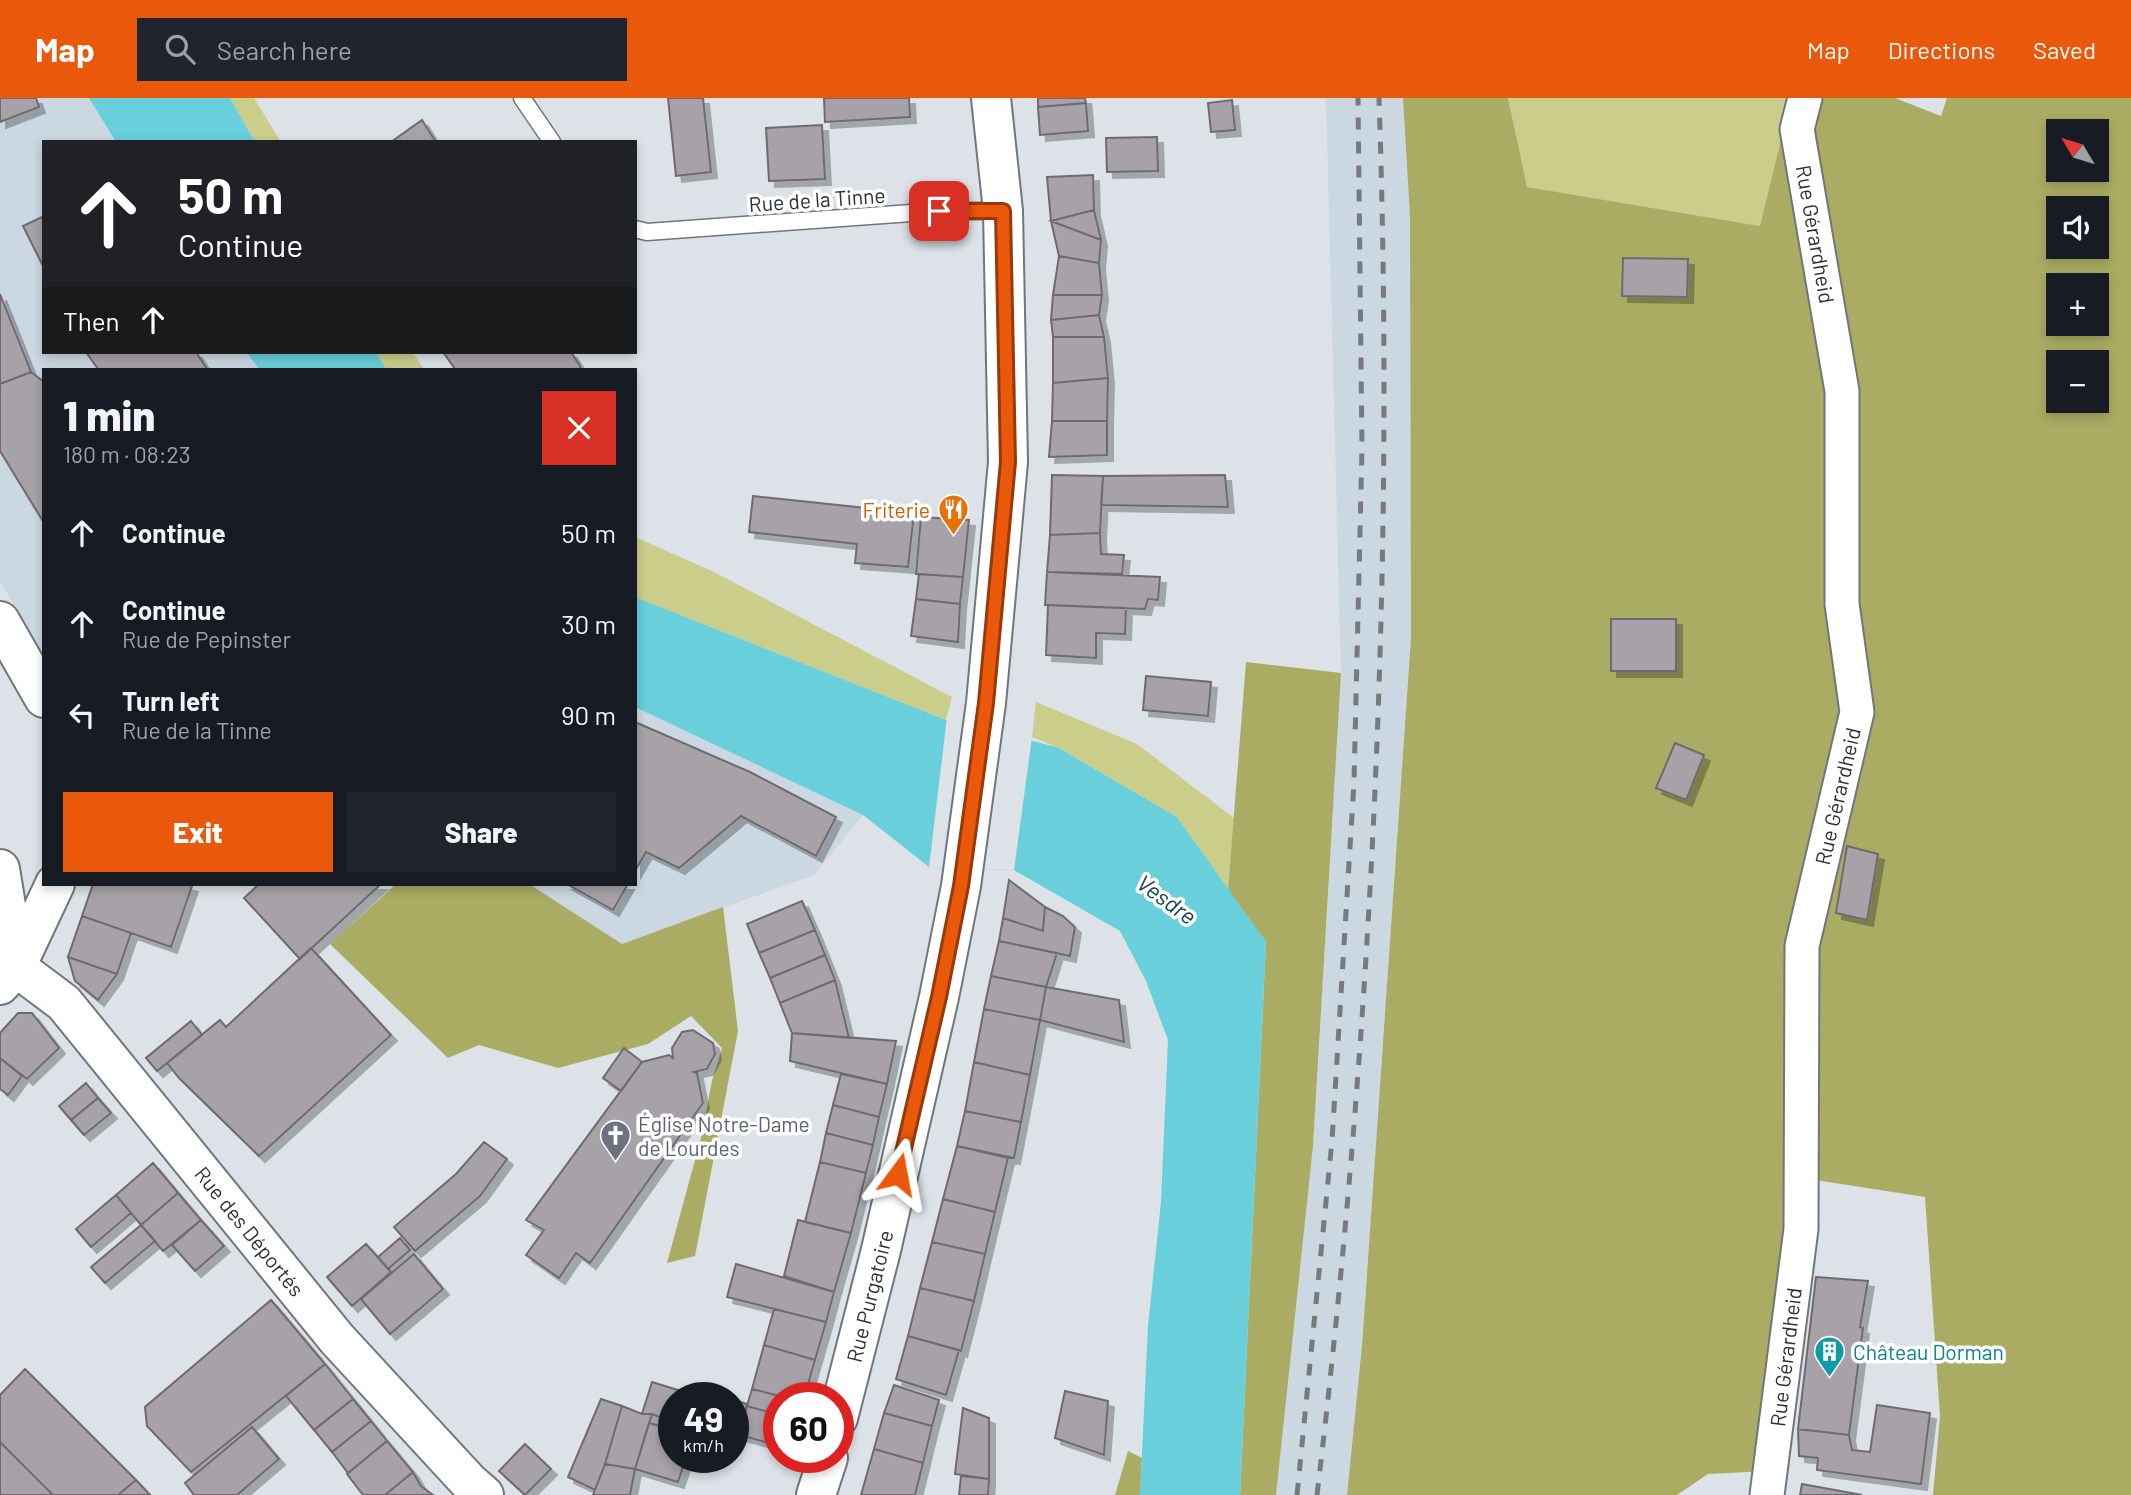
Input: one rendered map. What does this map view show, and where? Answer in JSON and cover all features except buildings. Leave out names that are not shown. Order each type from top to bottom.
[{"type":"main road","name":"Rue Purgatoire","points":[[847,1382],[881,1250],[936,1010],[961,886],[986,703],[1008,462],[1003,211],[990,98]]},
{"type":"main road","points":[[0,621],[42,694]]},
{"type":"main road","points":[[0,869],[8,976]]},
{"type":"main road","points":[[8,976],[54,886]]},
{"type":"main road","name":"Rue des Déportés","points":[[8,976],[64,1003],[337,1339],[468,1481],[485,1495]]},
{"type":"main road","points":[[816,1495],[823,1473]]},
{"type":"street","name":"Rue Gérardheid","points":[[1767,1495],[1801,1229],[1802,946],[1857,712],[1842,604],[1842,391],[1797,129],[1805,98]]},
{"type":"lane","points":[[522,98],[551,140]]},
{"type":"lane","name":"Rue de la Tinne","points":[[637,230],[647,232],[939,211],[1003,211]]},
{"type":"shaded area","points":[[0,98],[89,98],[115,140],[42,140],[42,354],[248,354],[258,368],[42,368],[42,654],[0,581]]},
{"type":"shaded area","points":[[1326,98],[1403,98],[1410,217],[1411,638],[1362,1346],[1347,1495],[1276,1495],[1313,1146],[1341,673]]},
{"type":"shaded area","points":[[637,708],[863,815],[814,875],[622,944],[532,886],[637,886]]},
{"type":"green space","points":[[230,98],[254,98],[280,140],[254,140]]},
{"type":"green space","points":[[1403,98],[1508,98],[1527,187],[1760,226],[1791,98],[1895,98],[1941,116],[1947,98],[2131,98],[2131,1495],[1933,1495],[1940,1416],[1925,1197],[1796,1177],[1768,1471],[1708,1474],[1677,1495],[1347,1495],[1362,1346],[1411,638],[1410,217]]},
{"type":"green space","points":[[1508,98],[1791,98],[1760,226],[1526,187]]},
{"type":"green space","points":[[377,354],[413,354],[423,368],[385,368]]},
{"type":"green space","points":[[637,538],[712,571],[952,697],[946,720],[637,598]]},
{"type":"green space","points":[[1246,662],[1341,673],[1313,1146],[1276,1495],[1240,1495],[1266,942],[1228,890]]},
{"type":"green space","points":[[1036,702],[1137,744],[1234,818],[1228,890],[1177,817],[1057,747],[1032,737]]},
{"type":"green space","points":[[394,886],[532,886],[622,944],[723,907],[738,1031],[695,1256],[667,1263],[722,1048],[691,1016],[648,1044],[558,1068],[479,1045],[448,1058],[330,944]]},
{"type":"green space","points":[[1128,1451],[1142,1458],[1140,1495],[1115,1495]]},
{"type":"water","points":[[89,98],[230,98],[254,140],[115,140]]},
{"type":"water","points":[[248,354],[377,354],[385,368],[258,368]]},
{"type":"water","name":"Vesdre","points":[[637,598],[946,720],[1057,747],[1177,817],[1266,942],[1240,1495],[1140,1495],[1148,1326],[1161,1202],[1168,1040],[1146,981],[1120,931],[1014,870],[929,867],[863,815],[637,708]]},
{"type":"pier","points":[[947,717],[1032,737],[1014,870],[929,867]]},
{"type":"railway","points":[[1297,1495],[1332,1141],[1354,782],[1362,448],[1358,98]]},
{"type":"railway","points":[[1317,1495],[1352,1147],[1375,798],[1384,448],[1379,98]]},
{"type":"place","name":"Friterie","points":[[953,536]]},
{"type":"place","name":"Église Notre-Dame de Lourdes","points":[[615,1162]]},
{"type":"place","name":"Château Dorman","points":[[1830,1378]]},
{"type":"route","points":[[898,1174],[939,997],[961,886],[986,703],[1008,462],[1003,211],[939,211]]}]
